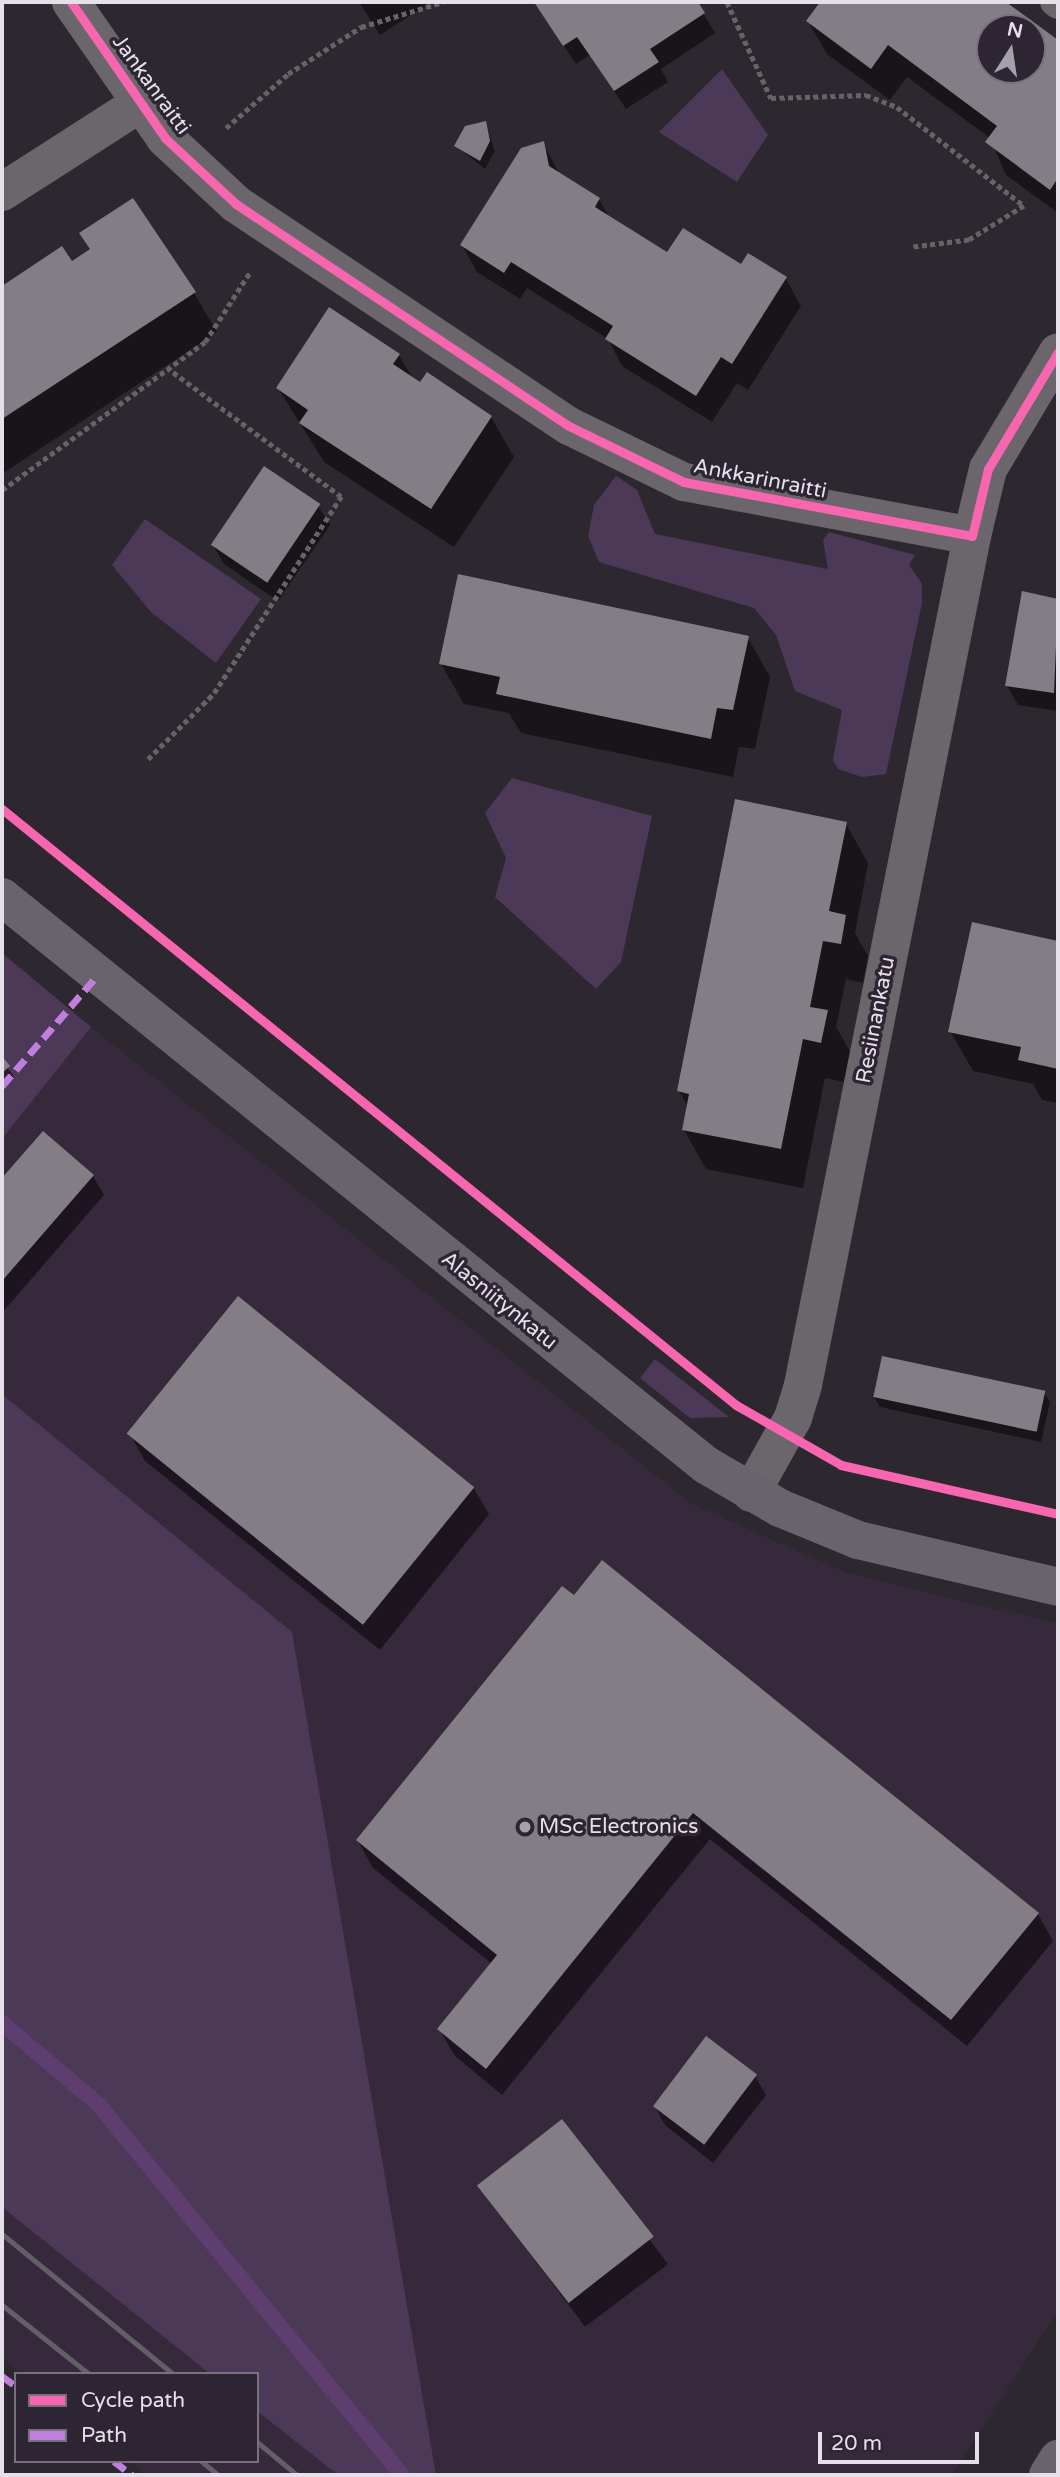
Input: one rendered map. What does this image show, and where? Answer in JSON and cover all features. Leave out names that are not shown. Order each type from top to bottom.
[{"type":"street","name":"Jankanraitti","points":[[71,2],[139,104],[200,172]]},
{"type":"street","points":[[2,192],[139,104]]},
{"type":"street","name":"Ankkarinraitti","points":[[200,172],[271,230],[558,419],[647,469],[720,491],[972,536]]},
{"type":"street","points":[[972,536],[988,468],[1058,352]]},
{"type":"street","name":"Resiinankatu","points":[[751,1493],[803,1385],[972,536]]},
{"type":"street","name":"Alasniitynkatu","points":[[2,897],[663,1435],[751,1493],[858,1540],[1058,1587]]},
{"type":"street","points":[[1048,2475],[1058,2459]]},
{"type":"path","points":[[200,172],[288,74],[361,27],[443,2]]},
{"type":"path","points":[[727,2],[771,98],[866,95],[897,107],[1024,206],[969,240],[913,247]]},
{"type":"path","points":[[2,490],[205,342],[271,230]]},
{"type":"path","points":[[148,759],[214,693],[341,497],[168,369]]},
{"type":"shaded area","points":[[722,69],[768,135],[737,182],[659,132]]},
{"type":"shaded area","points":[[616,476],[637,490],[655,534],[828,569],[823,540],[829,532],[915,555],[909,565],[922,584],[922,603],[886,774],[862,777],[838,769],[833,760],[842,710],[795,691],[776,635],[754,608],[599,562],[588,536],[594,505]]},
{"type":"shaded area","points":[[145,519],[261,599],[216,663],[151,612],[112,565]]},
{"type":"shaded area","points":[[512,778],[652,816],[621,962],[596,989],[495,897],[506,858],[485,813]]},
{"type":"shaded area","points":[[2,953],[91,1027],[2,1139]]},
{"type":"shaded area","points":[[91,1027],[692,1504],[847,1573],[1058,1624],[1058,2310],[952,2475],[436,2475],[292,1632],[2,1394],[2,1139]]},
{"type":"shaded area","points":[[655,1359],[729,1417],[690,1418],[640,1378]]},
{"type":"shaded area","points":[[2,1394],[292,1632],[436,2475],[338,2475],[259,2413],[259,2372],[208,2372],[2,2207]]},
{"type":"shaded area","points":[[2,2207],[208,2372],[19,2372],[2,2358]]},
{"type":"shaded area","points":[[259,2413],[338,2475],[146,2475],[131,2463],[259,2463]]},
{"type":"building","points":[[534,2],[698,2],[705,13],[650,49],[659,62],[614,91],[577,37],[563,46]]},
{"type":"building","points":[[820,2],[1006,2],[1022,14],[976,14],[976,84],[1046,84],[1046,31],[1058,40],[1058,178],[1050,190],[985,142],[997,126],[888,45],[871,69],[806,21]]},
{"type":"building","points":[[486,121],[490,141],[480,161],[454,146],[465,126]]},
{"type":"building","points":[[544,141],[549,166],[600,198],[595,207],[667,252],[683,228],[741,264],[748,253],[787,277],[732,364],[721,357],[696,396],[605,339],[613,326],[511,262],[504,273],[460,245],[521,148]]},
{"type":"building","points":[[133,198],[196,292],[2,419],[2,286],[62,246],[72,261],[90,249],[79,233]]},
{"type":"building","points":[[329,307],[400,354],[393,364],[420,382],[427,372],[492,416],[431,509],[299,423],[308,410],[276,388]]},
{"type":"building","points":[[264,466],[320,504],[267,583],[211,545]]},
{"type":"building","points":[[458,574],[749,636],[733,710],[717,708],[711,739],[496,694],[500,677],[439,664]]},
{"type":"building","points":[[1022,591],[1058,599],[1054,693],[1005,686]]},
{"type":"building","points":[[735,799],[847,822],[829,911],[846,915],[841,944],[823,941],[810,1007],[828,1010],[821,1043],[803,1039],[781,1149],[682,1130],[689,1094],[677,1091]]},
{"type":"building","points":[[972,922],[1058,941],[1058,1069],[1018,1060],[1021,1047],[948,1032]]},
{"type":"building","points":[[2,1056],[10,1066],[2,1073]]},
{"type":"building","points":[[43,1131],[94,1175],[2,1281],[2,1178]]},
{"type":"building","points":[[238,1296],[474,1487],[363,1625],[127,1434]]},
{"type":"building","points":[[882,1356],[1045,1391],[1037,1432],[873,1397]]},
{"type":"building","name":"MSc Electronics","points":[[602,1560],[1039,1913],[951,2020],[693,1813],[486,2069],[437,2029],[497,1955],[356,1840],[562,1586],[574,1595]]},
{"type":"building","points":[[706,2036],[757,2075],[704,2145],[653,2106]]},
{"type":"building","points":[[562,2119],[654,2236],[569,2303],[477,2185]]},
{"type":"waterway","points":[[2,2023],[99,2105],[402,2475]]},
{"type":"railway","points":[[2,2234],[171,2372]]},
{"type":"railway","points":[[2,2305],[86,2372]]},
{"type":"railway","points":[[259,2444],[297,2475]]},
{"type":"railway","points":[[203,2463],[218,2475]]},
{"type":"marked path","points":[[2,1086],[97,976]]},
{"type":"marked path","points":[[2,2376],[14,2385]]},
{"type":"marked path","points":[[117,2463],[132,2475]]},
{"type":"cycle path","points":[[71,2],[165,138],[236,204],[569,426],[684,482],[972,536],[988,469],[1058,352]]},
{"type":"cycle path","points":[[2,809],[736,1405],[841,1465],[1058,1514]]},
{"type":"place","name":"MSc Electronics","points":[[525,1827]]}]
